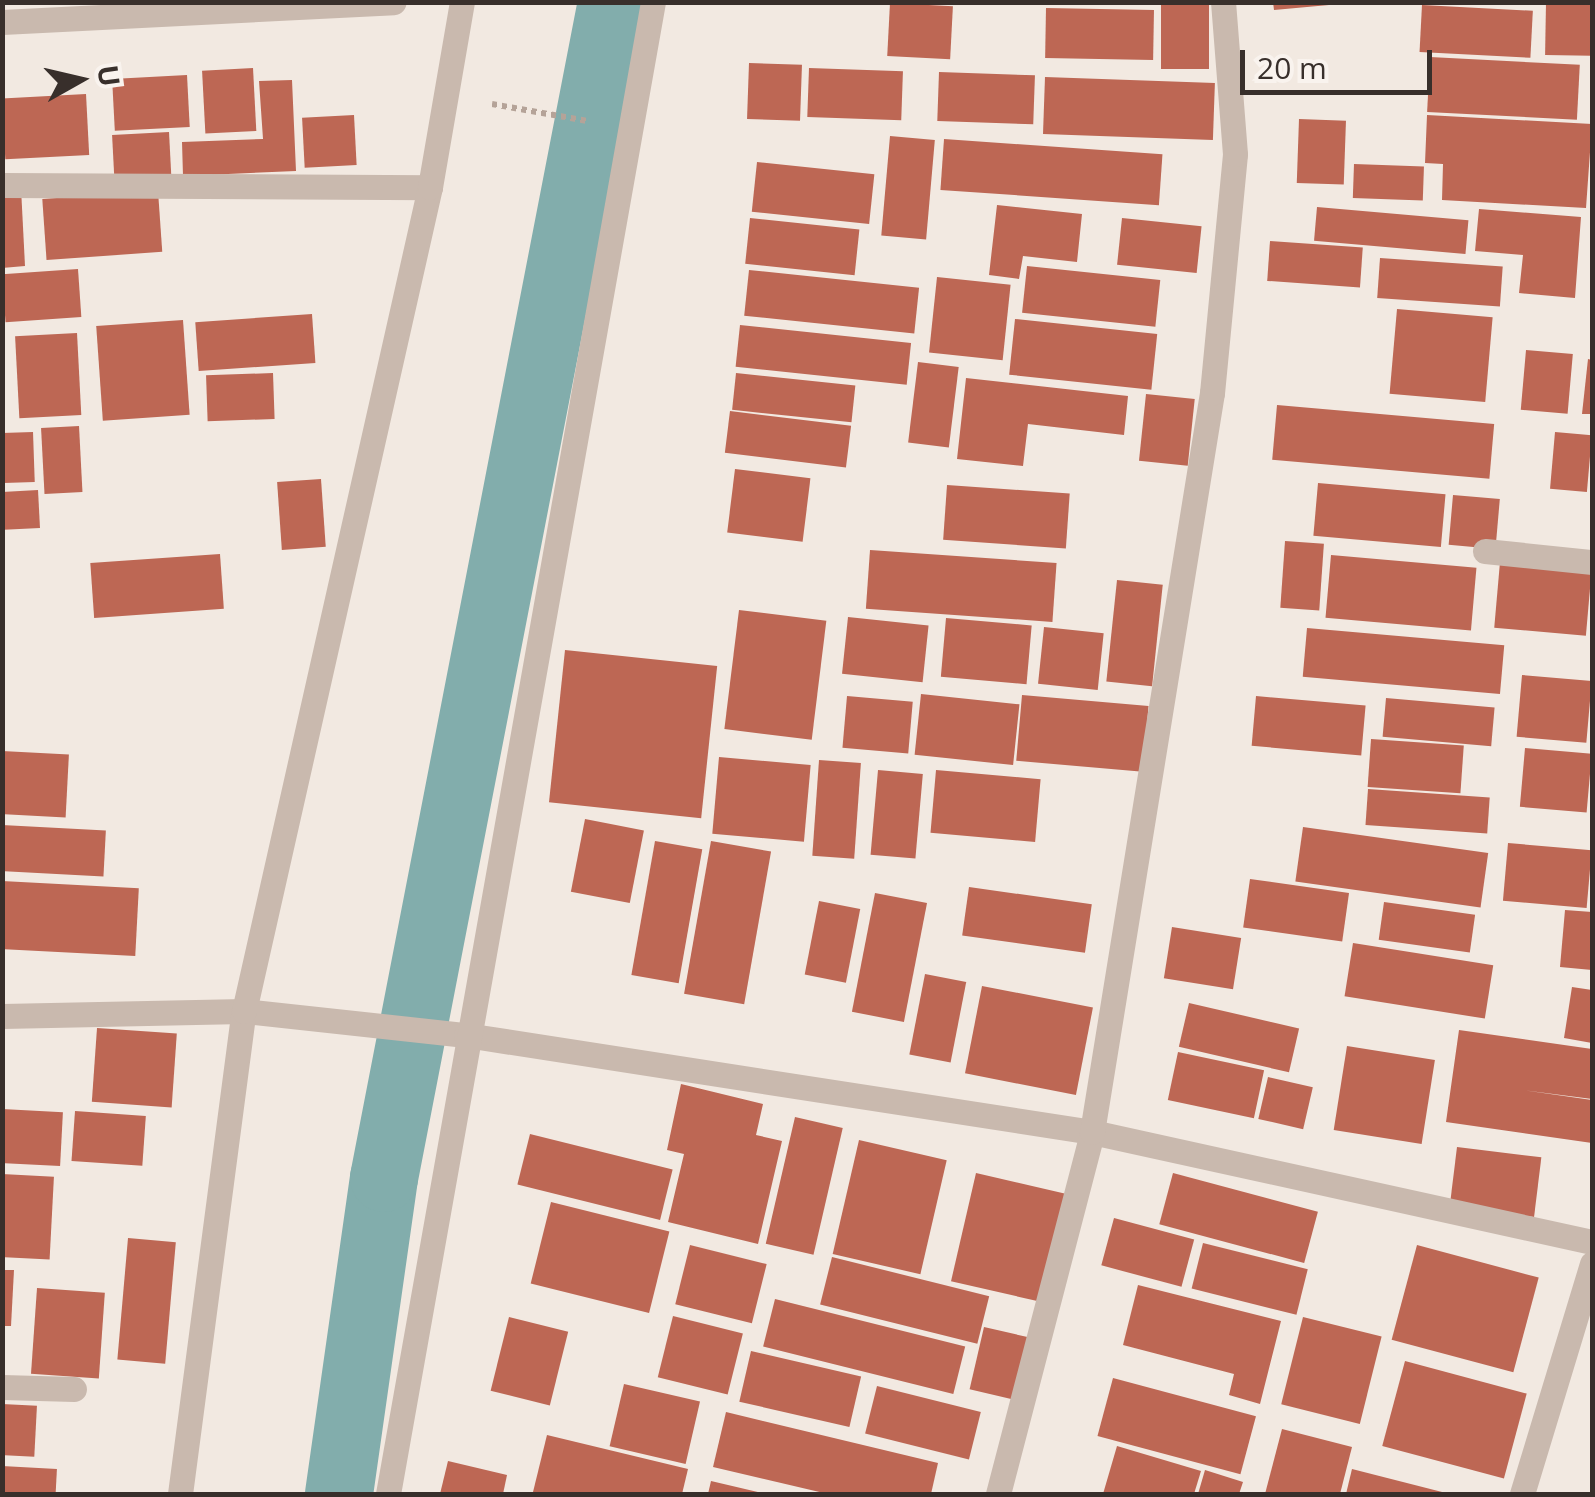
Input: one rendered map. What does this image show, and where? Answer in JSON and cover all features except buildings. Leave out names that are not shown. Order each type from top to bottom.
[{"type":"street","points":[[2,22],[393,2]]},
{"type":"street","points":[[180,1494],[244,1011],[430,187],[462,2]]},
{"type":"street","points":[[388,1494],[456,1034],[653,2]]},
{"type":"street","points":[[998,1494],[1092,1132],[1212,393],[1235,154],[1223,2]]},
{"type":"street","points":[[2,186],[430,187]]},
{"type":"street","points":[[1485,550],[1592,562]]},
{"type":"street","points":[[2,1016],[244,1011],[456,1034],[1092,1132],[1592,1242]]},
{"type":"street","points":[[1522,1494],[1592,1263]]},
{"type":"street","points":[[2,1387],[74,1389]]},
{"type":"path","points":[[490,104],[610,125]]},
{"type":"waterway","points":[[339,1494],[384,1178],[612,2]]}]
